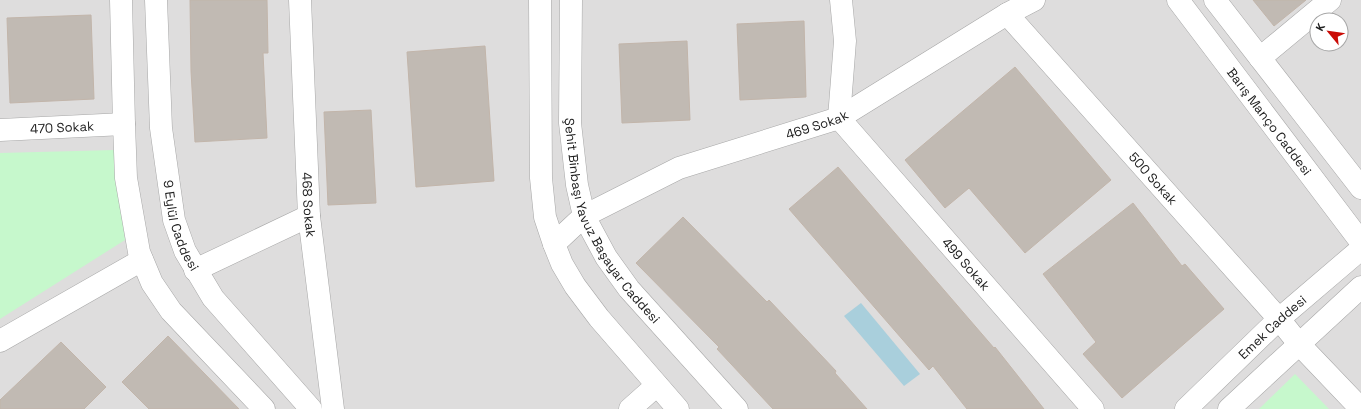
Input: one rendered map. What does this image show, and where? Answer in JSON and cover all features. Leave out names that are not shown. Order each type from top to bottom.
[{"type":"street","points":[[121,0],[126,178],[139,252],[152,282],[171,311],[264,409]]},
{"type":"street","name":"9 Eylül Caddesi","points":[[156,0],[161,128],[174,220],[185,251],[213,298],[311,409]]},
{"type":"street","name":"468 Sokak","points":[[300,0],[309,216],[333,409]]},
{"type":"street","points":[[540,0],[541,178],[545,217],[554,244],[562,264],[575,286],[604,324],[678,409]]},
{"type":"street","name":"Şehit Binbaşı Yavuz Başayar Caddesi","points":[[571,0],[570,124],[577,185],[584,216],[606,257],[629,289],[737,409]]},
{"type":"street","points":[[839,118],[845,41],[841,0]]},
{"type":"street","name":"469 Sokak","points":[[554,244],[584,216],[679,168],[839,118],[1007,14],[1034,0]]},
{"type":"street","name":"Barış Manço Caddesi","points":[[1178,0],[1361,242]]},
{"type":"street","points":[[1215,0],[1361,188]]},
{"type":"street","points":[[1260,58],[1330,0]]},
{"type":"street","name":"500 Sokak","points":[[1007,14],[1279,319],[1299,344],[1361,409]]},
{"type":"street","name":"499 Sokak","points":[[839,118],[1094,409]]},
{"type":"street","name":"470 Sokak","points":[[0,130],[124,124]]},
{"type":"street","points":[[195,270],[309,216]]},
{"type":"street","name":"Emek Caddesi","points":[[1186,409],[1279,319],[1361,248]]},
{"type":"street","points":[[0,341],[142,260]]},
{"type":"street","points":[[1229,409],[1361,287]]},
{"type":"street","points":[[630,409],[657,385]]},
{"type":"shaded area","points":[[0,0],[1361,0],[1361,409],[0,409]]},
{"type":"green space","points":[[114,150],[125,240],[0,319],[0,153]]},
{"type":"green space","points":[[1295,374],[1329,409],[1259,409]]},
{"type":"water","points":[[861,303],[920,374],[904,386],[844,316]]},
{"type":"building","points":[[190,0],[267,0],[268,53],[263,53],[267,138],[195,142],[191,71]]},
{"type":"building","points":[[1253,0],[1306,0],[1274,26]]},
{"type":"building","points":[[91,15],[94,99],[10,103],[7,18]]},
{"type":"building","points":[[804,21],[806,97],[740,100],[737,24]]},
{"type":"building","points":[[687,41],[690,120],[622,123],[619,44]]},
{"type":"building","points":[[485,46],[494,181],[416,187],[407,52]]},
{"type":"building","points":[[1015,67],[1111,180],[1025,253],[969,188],[945,208],[905,160]]},
{"type":"building","points":[[371,110],[376,203],[328,205],[324,112]]},
{"type":"building","points":[[838,167],[994,348],[995,347],[1044,409],[967,409],[933,366],[929,370],[789,209]]},
{"type":"building","points":[[1133,203],[1182,266],[1185,264],[1224,309],[1122,398],[1083,354],[1096,342],[1043,274]]},
{"type":"building","points":[[683,217],[767,302],[769,300],[836,371],[835,373],[867,409],[773,409],[717,349],[719,347],[636,263]]},
{"type":"building","points":[[168,336],[239,409],[149,409],[122,382]]},
{"type":"building","points":[[61,342],[106,387],[84,409],[0,409],[0,400]]}]
